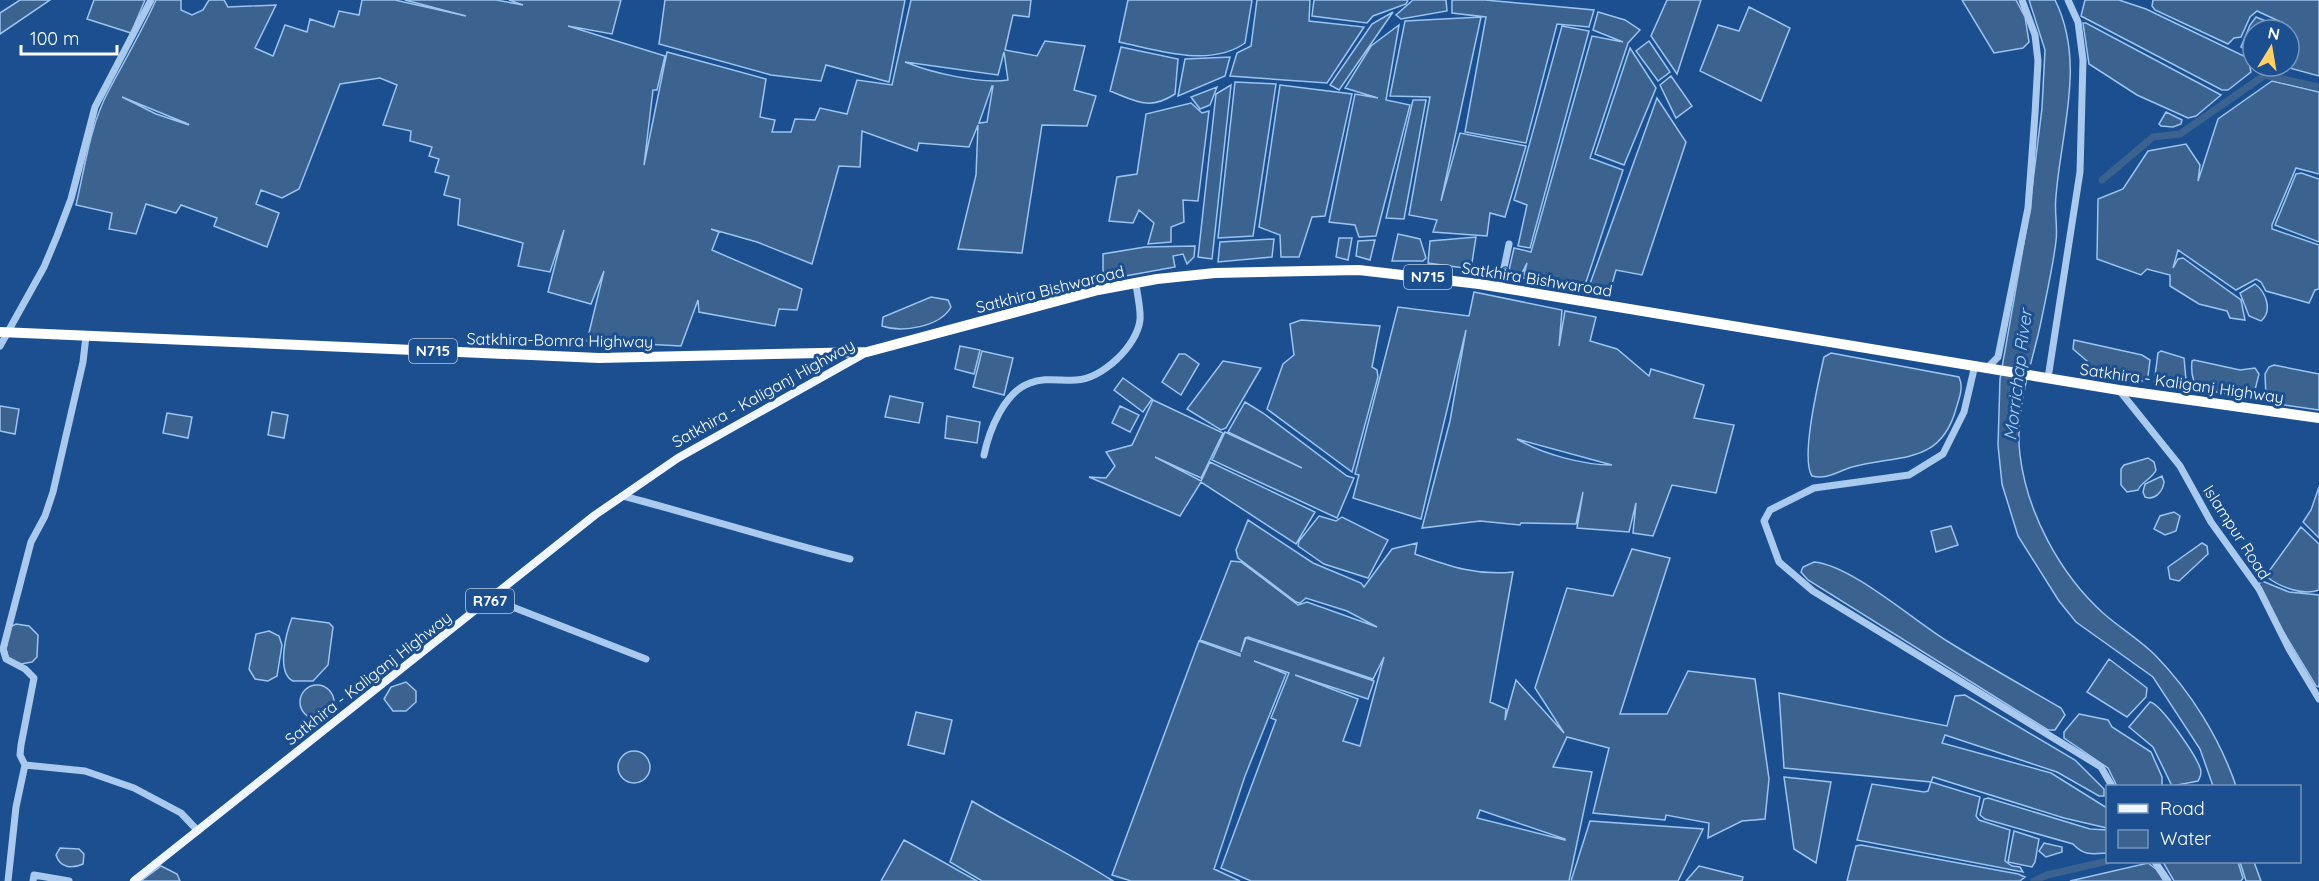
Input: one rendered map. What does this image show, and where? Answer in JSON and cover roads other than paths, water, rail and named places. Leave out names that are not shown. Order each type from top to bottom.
[{"type":"highway","name":"Satkhira Bishwaroad","points":[[867,352],[1098,290],[1136,283],[1215,273],[1359,270],[1402,273],[1500,287],[1989,368]]},
{"type":"highway","name":"Satkhira-Bomra Highway","points":[[3,333],[599,358],[867,352]]},
{"type":"highway","name":"N715","points":[[1989,368],[2044,377]]},
{"type":"highway","name":"Satkhira - Kaliganj Highway","points":[[2044,377],[2319,418]]},
{"type":"main road","name":"Satkhira - Kaliganj Highway","points":[[134,881],[623,496],[678,458],[867,352]]},
{"type":"street","points":[[0,346],[3,333],[44,267],[71,199],[95,107],[151,0]]},
{"type":"street","points":[[1989,368],[1998,357],[2028,208],[2038,61],[2035,35],[2022,0]]},
{"type":"street","points":[[2044,377],[2080,172],[2082,52],[2078,22],[2068,0]]},
{"type":"street","points":[[1500,287],[1509,244]]},
{"type":"street","points":[[984,455],[994,424],[1018,390],[1032,382],[1078,380],[1098,374],[1123,352],[1135,337],[1140,321],[1136,283]]},
{"type":"street","points":[[8,881],[16,807],[25,765],[20,755],[34,678],[25,669],[6,659],[3,649],[28,551],[45,516],[53,492],[83,362],[86,336]]},
{"type":"street","points":[[1975,365],[1964,412],[1943,454],[1909,475],[1814,488],[1770,510],[1764,522],[1779,562],[1813,591],[2100,767],[2111,785]]},
{"type":"street","name":"Islampur Road","points":[[2119,390],[2180,466],[2211,522],[2259,589],[2289,649],[2319,699]]},
{"type":"street","points":[[623,496],[700,515],[760,536],[850,560]]},
{"type":"street","points":[[492,599],[646,659]]},
{"type":"street","points":[[25,765],[85,771],[134,788],[181,813],[198,831]]},
{"type":"street","points":[[2157,863],[2168,881]]},
{"type":"street","points":[[33,881],[34,875],[69,881]]},
{"type":"water","points":[[20,0],[50,0],[0,34],[0,13]]},
{"type":"water","points":[[94,0],[145,0],[131,33],[87,19]]},
{"type":"water","points":[[156,0],[181,0],[181,10],[192,15],[203,10],[209,0],[224,0],[228,7],[276,5],[255,48],[273,56],[285,25],[307,32],[310,19],[334,27],[339,11],[359,15],[362,0],[395,0],[466,16],[405,0],[496,0],[523,5],[509,0],[621,0],[612,34],[568,26],[665,56],[657,90],[653,90],[644,165],[667,52],[766,79],[760,117],[775,120],[772,132],[791,132],[795,119],[815,120],[820,108],[847,114],[857,80],[892,85],[911,0],[1031,0],[1029,17],[1013,15],[1005,50],[1037,56],[1045,41],[1085,46],[1074,90],[1096,96],[1087,126],[1042,125],[1022,253],[958,249],[976,175],[978,125],[969,147],[919,143],[917,151],[862,131],[860,167],[839,166],[812,264],[757,242],[711,229],[719,232],[712,250],[802,289],[797,310],[779,309],[775,326],[699,312],[698,300],[681,346],[587,341],[604,271],[591,304],[548,292],[564,230],[550,272],[518,266],[523,243],[458,225],[460,199],[444,195],[449,176],[435,172],[439,159],[429,156],[432,147],[410,141],[411,131],[383,125],[397,85],[380,78],[340,84],[299,189],[282,198],[261,190],[256,204],[279,213],[267,247],[214,226],[217,218],[181,205],[176,213],[146,204],[136,234],[109,229],[112,213],[76,205],[89,146],[102,103]],"holes":[[[1004,52],[1008,80],[956,77],[905,62],[998,75]],[[992,86],[987,122],[979,123]],[[122,97],[189,125],[156,114]]]},
{"type":"water","points":[[665,0],[905,0],[889,82],[826,65],[821,81],[771,75],[659,44]]},
{"type":"water","points":[[1128,0],[1252,0],[1245,43],[1216,55],[1200,56],[1119,42]]},
{"type":"water","points":[[1257,0],[1310,0],[1309,21],[1364,27],[1327,83],[1230,76],[1237,53],[1251,46]]},
{"type":"water","points":[[1314,0],[1408,0],[1406,4],[1373,16],[1367,23],[1312,16]]},
{"type":"water","points":[[1413,0],[1446,0],[1447,11],[1401,19],[1396,15]]},
{"type":"water","points":[[1452,0],[1485,0],[1594,10],[1589,27],[1557,24],[1526,143],[1465,132],[1486,17],[1452,13]]},
{"type":"water","points":[[1667,0],[1701,0],[1677,74],[1651,36]]},
{"type":"water","points":[[1962,0],[2016,0],[2025,17],[2029,42],[2023,48],[1994,53]]},
{"type":"water","name":"Morrichap River","points":[[2029,0],[2055,0],[2064,24],[2069,48],[2070,72],[2055,207],[2055,250],[2022,402],[2019,437],[2024,477],[2038,520],[2048,541],[2073,580],[2103,613],[2150,650],[2181,685],[2213,734],[2236,785],[2213,785],[2200,749],[2153,677],[2076,622],[2059,601],[2018,536],[2002,484],[1998,445],[2000,379],[2029,214],[2042,108],[2045,50]]},
{"type":"water","points":[[2085,0],[2119,0],[2146,9],[2241,55],[2241,78],[2243,78],[2228,90],[2222,90],[2081,16]]},
{"type":"water","points":[[2153,0],[2319,0],[2319,76],[2301,71],[2301,18],[2272,18],[2257,11],[2250,18],[2241,18],[2241,37],[2234,38],[2228,44],[2155,10],[2152,6]]},
{"type":"water","points":[[1749,7],[1790,28],[1761,101],[1700,71],[1718,25],[1739,31]]},
{"type":"water","points":[[1393,12],[1339,90],[1330,85],[1372,24]]},
{"type":"water","points":[[1598,12],[1625,20],[1640,30],[1628,43],[1590,158],[1623,170],[1583,291],[1523,278],[1527,263],[1518,281],[1507,279],[1514,248],[1531,252],[1592,36],[1623,42],[1593,30]]},
{"type":"water","points":[[1481,17],[1441,201],[1460,133],[1526,146],[1505,217],[1490,213],[1487,236],[1433,232],[1437,220],[1409,215],[1430,97],[1390,96],[1405,21]]},
{"type":"water","points":[[2083,23],[2221,95],[2196,116],[2188,118],[2137,95],[2089,64]]},
{"type":"water","points":[[1399,25],[1386,100],[1410,105],[1376,236],[1359,237],[1355,225],[1329,222],[1355,94],[1378,98],[1345,88],[1371,46]]},
{"type":"water","points":[[1562,26],[1589,31],[1530,248],[1518,246],[1527,205],[1514,200]]},
{"type":"water","points":[[1649,41],[1670,72],[1658,81],[1636,51]]},
{"type":"water","points":[[1121,47],[1178,59],[1175,94],[1158,102],[1142,103],[1110,91]]},
{"type":"water","points":[[1630,48],[1656,88],[1624,165],[1595,154]]},
{"type":"water","points":[[1230,57],[1225,76],[1178,96],[1185,59]]},
{"type":"water","points":[[1671,76],[1692,106],[1676,118],[1660,85]]},
{"type":"water","points":[[2272,81],[2319,92],[2319,174],[2296,168],[2272,225],[2272,229],[2319,245],[2319,289],[2315,290],[2309,303],[2266,291],[2261,282],[2256,279],[2236,290],[2178,250],[2173,268],[2178,259],[2183,258],[2241,300],[2245,320],[2230,318],[2227,311],[2199,304],[2170,286],[2170,275],[2147,269],[2141,275],[2097,259],[2098,199],[2123,189],[2148,151],[2186,144],[2200,165],[2198,181],[2218,119]]},
{"type":"water","points":[[1235,82],[1276,84],[1253,236],[1218,238]]},
{"type":"water","points":[[1231,85],[1212,259],[1198,257],[1216,94]]},
{"type":"water","points":[[1280,85],[1352,94],[1325,216],[1312,217],[1299,257],[1281,257],[1280,235],[1259,227]]},
{"type":"water","points":[[1217,87],[1210,105],[1200,109],[1191,97]]},
{"type":"water","points":[[1657,98],[1686,142],[1642,275],[1616,270],[1610,291],[1599,297],[1587,292]]},
{"type":"water","points":[[1413,100],[1426,100],[1404,219],[1386,218]]},
{"type":"water","points":[[1191,103],[1202,113],[1209,111],[1198,201],[1183,200],[1184,222],[1171,227],[1171,242],[1148,244],[1154,223],[1139,210],[1133,223],[1109,221],[1117,177],[1137,174],[1146,114]]},
{"type":"water","points":[[2166,112],[2182,120],[2181,124],[2173,127],[2161,126],[2159,124]]},
{"type":"water","points":[[2301,173],[2319,179],[2319,242],[2275,225],[2296,174]]},
{"type":"water","points":[[1398,234],[1420,239],[1426,258],[1423,261],[1392,261]]},
{"type":"water","points":[[1476,237],[1471,269],[1428,263],[1430,241]]},
{"type":"water","points":[[1339,238],[1352,238],[1348,260],[1336,257]]},
{"type":"water","points":[[1274,239],[1272,257],[1218,262],[1220,242]]},
{"type":"water","points":[[1375,240],[1370,260],[1356,256],[1358,241]]},
{"type":"water","points":[[1195,246],[1194,257],[1187,264],[1183,254],[1173,256],[1175,267],[1103,280],[1103,254],[1145,247]]},
{"type":"water","points":[[2255,284],[2267,302],[2267,312],[2261,321],[2249,316],[2240,293]]},
{"type":"water","points":[[1474,292],[1562,310],[1559,346],[1565,311],[1596,317],[1590,341],[1617,349],[1649,376],[1651,369],[1704,385],[1694,418],[1734,425],[1716,493],[1672,485],[1653,536],[1633,533],[1636,503],[1629,532],[1577,528],[1583,492],[1576,524],[1521,523],[1520,525],[1480,521],[1422,528],[1450,421],[1466,330],[1421,519],[1353,498],[1359,475],[1355,474],[1398,307],[1469,316]],"holes":[[[1517,439],[1612,465],[1563,458]]]},
{"type":"water","points":[[931,297],[948,300],[951,307],[946,314],[930,324],[900,329],[882,326],[883,317]]},
{"type":"water","points":[[1301,320],[1380,326],[1372,367],[1377,370],[1378,377],[1352,472],[1267,409],[1283,364],[1294,355],[1290,324]]},
{"type":"water","points":[[2074,340],[2142,355],[2150,360],[2148,376],[2143,381],[2087,370],[2087,361],[2073,349]]},
{"type":"water","points":[[960,346],[980,350],[974,374],[955,369]]},
{"type":"water","points":[[982,351],[1013,358],[1004,395],[973,387]]},
{"type":"water","points":[[2161,351],[2184,358],[2187,391],[2154,384],[2158,353]]},
{"type":"water","points":[[1831,353],[1959,377],[1960,393],[1949,427],[1939,440],[1928,449],[1915,455],[1852,467],[1828,476],[1812,476],[1809,467],[1809,437],[1824,357]]},
{"type":"water","points":[[1179,354],[1185,354],[1199,364],[1181,395],[1162,382]]},
{"type":"water","points":[[1223,361],[1261,368],[1226,428],[1221,430],[1187,409]]},
{"type":"water","points":[[2192,361],[2240,370],[2255,368],[2259,374],[2254,394],[2244,397],[2200,389],[2195,384],[2193,376]]},
{"type":"water","points":[[2274,365],[2319,374],[2319,410],[2277,404],[2266,398],[2265,374],[2269,367]]},
{"type":"water","points":[[1123,378],[1152,399],[1143,412],[1114,390]]},
{"type":"water","points":[[890,396],[923,403],[919,423],[885,417]]},
{"type":"water","points":[[1153,400],[1223,433],[1201,478],[1155,457],[1201,481],[1210,462],[1315,512],[1296,544],[1201,482],[1180,516],[1089,477],[1106,478],[1115,466],[1106,452],[1132,445]]},
{"type":"water","points":[[1245,402],[1347,476],[1354,478],[1337,518],[1212,460],[1225,432],[1302,468],[1228,432]]},
{"type":"water","points":[[0,406],[19,409],[15,434],[0,431]]},
{"type":"water","points":[[1120,406],[1139,415],[1130,432],[1112,423]]},
{"type":"water","points":[[272,412],[288,415],[284,438],[268,435]]},
{"type":"water","points":[[167,413],[192,417],[188,438],[163,433]]},
{"type":"water","points":[[947,416],[980,422],[977,443],[945,438]]},
{"type":"water","points":[[2148,458],[2154,462],[2156,470],[2138,490],[2127,492],[2121,485],[2121,469],[2124,465]]},
{"type":"water","points":[[2162,476],[2164,482],[2160,492],[2152,498],[2145,497],[2143,492],[2145,484]]},
{"type":"water","points":[[2319,487],[2319,538],[2303,522],[2311,510]]},
{"type":"water","points":[[2174,512],[2180,516],[2176,531],[2165,535],[2154,529],[2160,516]]},
{"type":"water","points":[[1319,516],[1336,521],[1342,517],[1388,540],[1368,578],[1324,564],[1298,546],[1299,541]]},
{"type":"water","points":[[1248,520],[1313,563],[1361,583],[1364,587],[1392,549],[1417,543],[1415,554],[1451,566],[1487,573],[1513,572],[1490,702],[1506,709],[1505,720],[1516,680],[1564,733],[1535,688],[1567,588],[1613,596],[1632,549],[1670,558],[1620,714],[1667,714],[1688,671],[1755,679],[1769,779],[1765,819],[1742,821],[1708,838],[1709,823],[1666,815],[1665,820],[1593,813],[1609,748],[1567,737],[1553,767],[1592,772],[1569,881],[1251,881],[1221,868],[1276,720],[1271,718],[1289,673],[1254,661],[1286,674],[1245,776],[1214,869],[1240,881],[1131,881],[1112,875],[1199,641],[1240,656],[1240,654],[1200,640],[1231,561],[1241,562],[1298,605],[1307,602],[1377,627],[1347,611],[1306,598],[1300,603],[1296,602],[1238,558],[1236,550]],"holes":[[[1248,637],[1373,679],[1384,657],[1360,746],[1343,741],[1358,699],[1295,675],[1368,699],[1374,681],[1246,638],[1241,652],[1245,638]],[[1480,810],[1565,839],[1565,840],[1477,818]]]},
{"type":"water","points":[[1951,526],[1958,545],[1936,552],[1931,531]]},
{"type":"water","points":[[2301,527],[2319,544],[2319,590],[2313,592],[2292,589],[2267,577]]},
{"type":"water","points":[[2202,543],[2207,546],[2208,554],[2179,581],[2170,579],[2168,567]]},
{"type":"water","points":[[1814,562],[1829,565],[1863,583],[1947,641],[2061,708],[2065,715],[2055,730],[2048,730],[1808,580],[1801,572],[1803,567]]},
{"type":"water","points":[[2262,581],[2289,592],[2319,595],[2319,687],[2316,686],[2260,593],[2259,584]]},
{"type":"water","points":[[292,618],[329,623],[333,627],[328,665],[313,681],[293,681],[285,670],[285,642]]},
{"type":"water","points":[[16,624],[29,626],[38,635],[37,657],[32,662],[21,664],[9,660],[6,649],[10,627]]},
{"type":"water","points":[[269,631],[279,636],[282,645],[277,676],[268,681],[255,679],[249,669],[256,634]]},
{"type":"water","points":[[2109,659],[2147,688],[2146,697],[2127,717],[2087,692]]},
{"type":"water","points":[[406,682],[416,691],[416,702],[406,711],[393,711],[384,699],[391,687]]},
{"type":"water","points":[[317,685],[329,690],[334,702],[329,714],[317,719],[305,714],[300,702],[305,690]]},
{"type":"water","points":[[1779,693],[1947,726],[1955,696],[1965,695],[2075,760],[2104,789],[2104,796],[2099,796],[2057,772],[1945,735],[1942,743],[2051,773],[2106,807],[2106,828],[2064,818],[1933,777],[1931,782],[1784,768]]},
{"type":"water","points":[[2150,702],[2155,705],[2171,722],[2194,756],[2201,772],[2198,781],[2172,785],[2153,747],[2129,727]]},
{"type":"water","points":[[916,712],[952,720],[944,754],[908,745]]},
{"type":"water","points":[[2079,714],[2108,720],[2112,727],[2151,752],[2162,777],[2162,785],[2116,785],[2108,768],[2064,738],[2064,732]]},
{"type":"water","points":[[634,751],[645,756],[650,767],[645,778],[634,783],[623,778],[618,767],[623,756]]},
{"type":"water","points":[[1784,777],[1831,782],[1816,863],[1794,849]]},
{"type":"water","points":[[1931,782],[1980,797],[1976,816],[1979,820],[2010,830],[2005,861],[2012,866],[2020,867],[2023,872],[1857,840],[1872,784],[1924,792],[1928,791]]},
{"type":"water","points":[[1988,798],[2090,829],[2106,830],[2106,853],[2085,852],[2073,844],[1985,819],[1980,815],[1984,799]]},
{"type":"water","points":[[972,801],[1113,881],[982,881],[950,862]]},
{"type":"water","points":[[1590,821],[1703,829],[1678,881],[1571,881]]},
{"type":"water","points":[[2014,831],[2039,839],[2032,867],[2008,862]]},
{"type":"water","points":[[904,840],[977,881],[881,881]]},
{"type":"water","points":[[2044,843],[2062,847],[2062,852],[2046,857],[2039,851]]},
{"type":"water","points":[[1861,845],[2025,877],[2020,881],[1847,881],[1856,846]]},
{"type":"water","points":[[60,848],[79,849],[84,854],[83,864],[71,867],[60,863],[56,855]]},
{"type":"water","points":[[2148,863],[2156,869],[2164,881],[2070,881]]},
{"type":"water","points":[[2164,863],[2238,863],[2243,878],[2241,881],[2174,881]]},
{"type":"water","points":[[2240,863],[2254,863],[2261,881],[2246,881]]},
{"type":"water","points":[[161,866],[177,874],[180,881],[141,881]]},
{"type":"water","points":[[1699,866],[1743,877],[1742,881],[1686,881]]},
{"type":"waterway","points":[[2102,180],[2153,137],[2180,134],[2265,75],[2319,87]]},
{"type":"waterway","points":[[2034,881],[2047,875],[2106,861]]}]
